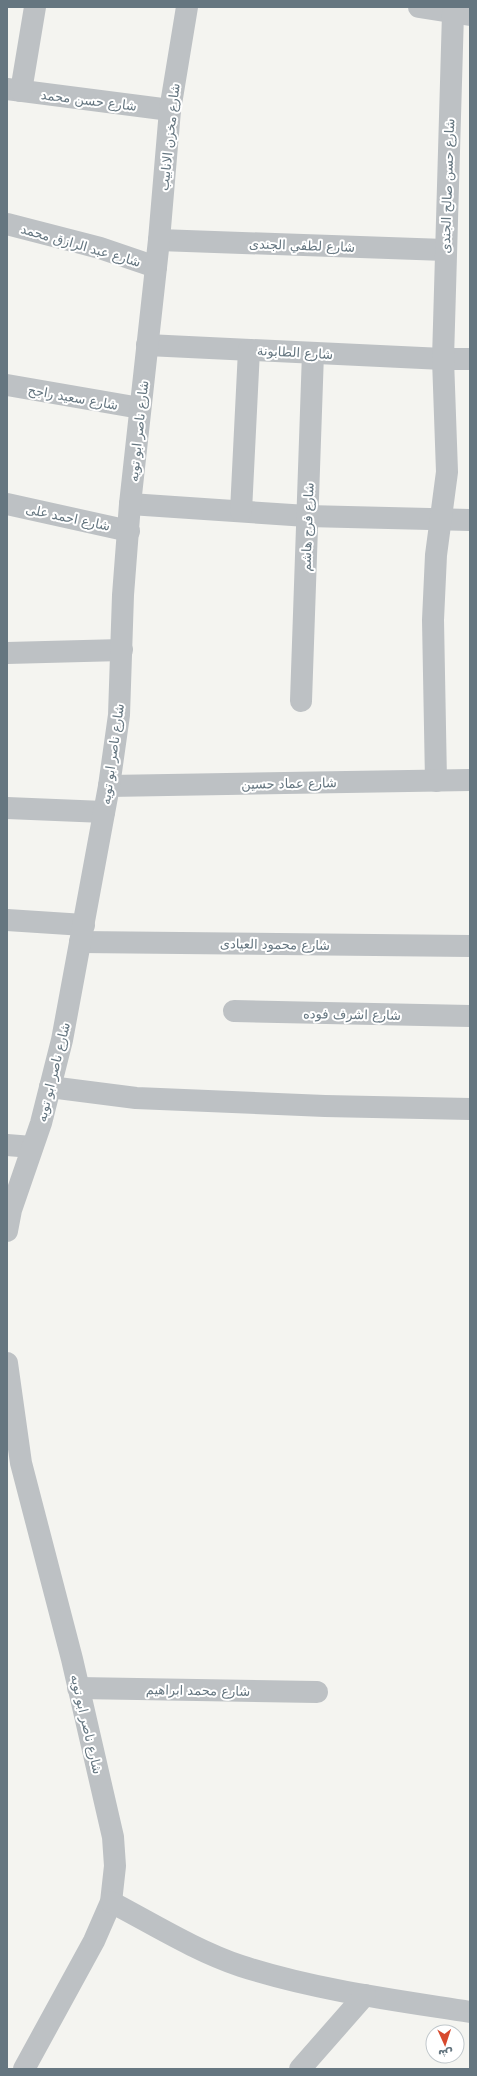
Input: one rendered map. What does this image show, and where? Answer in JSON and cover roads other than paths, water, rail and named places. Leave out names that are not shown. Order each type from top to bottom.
[{"type":"street","points":[[14,90],[35,7]]},
{"type":"street","name":"شارع مخزن الانابيب","points":[[156,267],[170,110],[187,7]]},
{"type":"street","points":[[419,7],[461,14]]},
{"type":"street","name":"شارع حسن صالح الجندى","points":[[436,781],[433,620],[436,555],[447,472],[443,359],[445,250],[461,14]]},
{"type":"street","name":"شارع حسن محمد","points":[[14,90],[170,110]]},
{"type":"street","name":"شارع عبد الرازق محمد","points":[[7,224],[100,248],[156,267]]},
{"type":"street","name":"شارع لطفي الجندى","points":[[159,240],[445,250]]},
{"type":"street","name":"شارع ناصر ابو تويه","points":[[7,1231],[11,1210],[41,1123],[62,1040],[109,786],[119,715],[130,504],[156,267]]},
{"type":"street","name":"شارع الطابونة","points":[[147,344],[313,353],[470,359]]},
{"type":"street","points":[[241,511],[249,350]]},
{"type":"street","name":"شارع فرج هاشم","points":[[301,701],[313,353]]},
{"type":"street","name":"شارع سعيد راجح","points":[[7,385],[140,408]]},
{"type":"street","name":"شارع احمد على","points":[[7,504],[129,531]]},
{"type":"street","points":[[130,504],[307,516],[470,520]]},
{"type":"street","points":[[7,653],[122,650]]},
{"type":"street","name":"شارع عماد حسين","points":[[109,786],[470,780]]},
{"type":"street","points":[[7,808],[104,812]]},
{"type":"street","name":"شارع محمود العيادى","points":[[7,920],[82,933],[470,946]]},
{"type":"street","name":"شارع اشرف فوده","points":[[234,1011],[470,1016]]},
{"type":"street","points":[[50,1087],[136,1098],[470,1109]]},
{"type":"street","points":[[7,1145],[32,1147]]},
{"type":"street","name":"شارع ناصر ابو تويه","points":[[7,1363],[21,1463],[17,1487],[78,1688],[113,1837],[115,1866],[111,1902],[94,1941],[24,2069]]},
{"type":"street","name":"شارع محمد ابراهيم","points":[[78,1688],[317,1692]]},
{"type":"street","points":[[111,1902],[206,1952],[241,1966],[281,1977],[366,1995],[470,2012]]},
{"type":"street","points":[[300,2069],[366,1995]]}]
